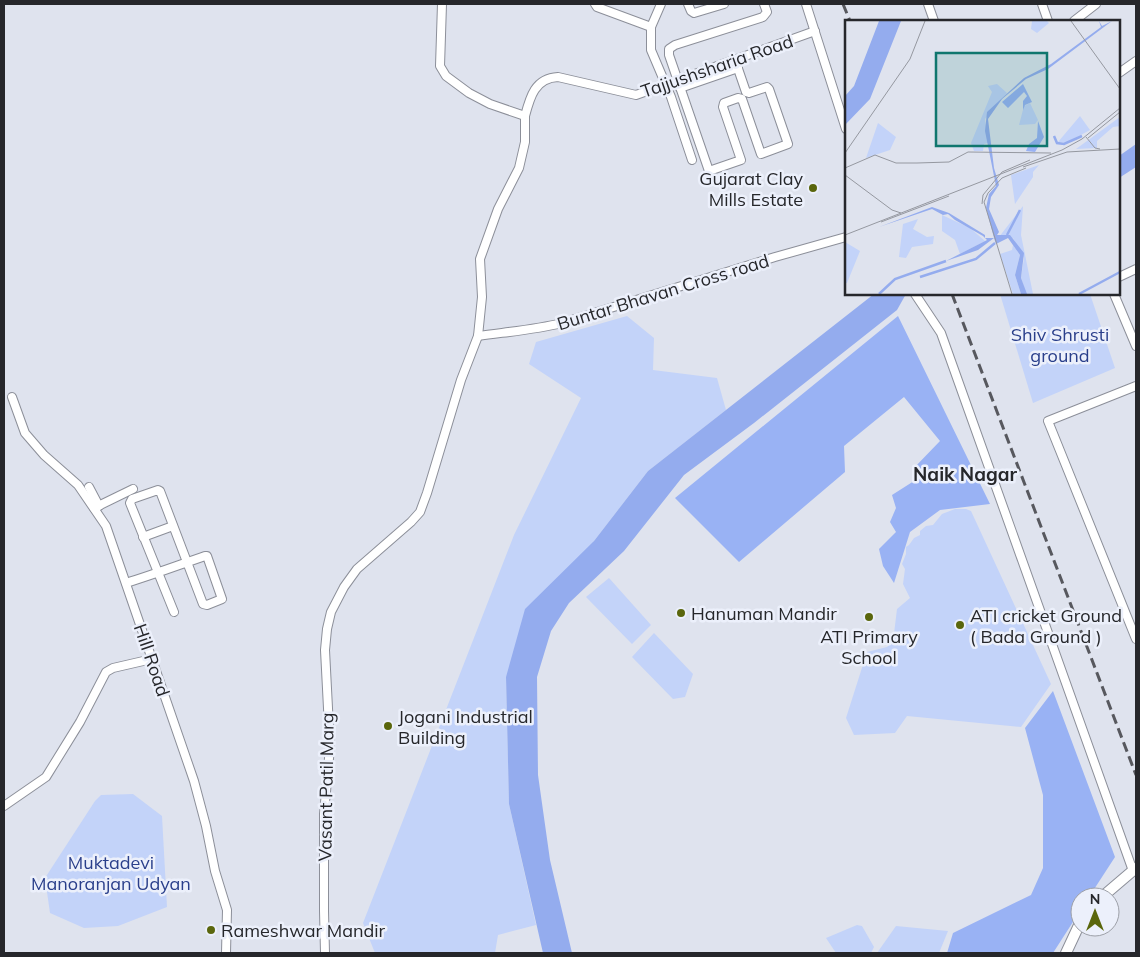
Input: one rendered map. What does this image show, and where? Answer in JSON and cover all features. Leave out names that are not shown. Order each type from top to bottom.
[{"type":"street","points":[[442,4],[440,66],[446,76],[469,93],[490,104],[525,116]]},
{"type":"street","points":[[595,4],[597,7],[651,26]]},
{"type":"street","points":[[661,4],[651,26],[651,50],[666,85],[692,160]]},
{"type":"street","points":[[688,4],[691,12],[694,13],[724,4]]},
{"type":"street","points":[[735,60],[746,92],[769,89],[788,141],[787,145],[764,154],[760,152],[742,99],[738,98],[723,105],[741,160],[711,172],[708,171],[678,84],[669,49],[675,45],[763,17],[767,12],[764,4]]},
{"type":"street","points":[[806,4],[845,126]]},
{"type":"street","points":[[928,4],[934,20]]},
{"type":"street","points":[[1042,4],[1048,20]]},
{"type":"street","points":[[1075,20],[1096,4]]},
{"type":"street","name":"Tajjushsharia Road","points":[[478,336],[482,297],[480,259],[498,209],[519,168],[525,142],[525,116],[529,101],[536,87],[542,81],[551,77],[558,77],[636,96],[666,85],[678,84],[735,60],[815,31]]},
{"type":"street","points":[[1120,73],[1136,61]]},
{"type":"street","points":[[678,84],[738,68]]},
{"type":"street","name":"Buntar Bhavan Cross road","points":[[478,336],[516,330],[532,330],[562,323],[845,237]]},
{"type":"street","points":[[1120,277],[1136,269]]},
{"type":"street","points":[[916,295],[941,333],[1134,869],[1113,887]]},
{"type":"street","points":[[1114,295],[1136,346]]},
{"type":"street","name":"Vasant Patil Marg","points":[[326,953],[324,814],[330,729],[325,650],[331,612],[344,587],[357,570],[420,512],[428,493],[461,380],[478,336]]},
{"type":"street","points":[[1136,387],[1048,422],[1136,639]]},
{"type":"street","name":"Hill Road","points":[[12,398],[25,432],[44,455],[78,484],[96,507],[106,526],[194,781],[215,871],[227,910],[226,953]]},
{"type":"street","points":[[90,487],[96,507],[133,489]]},
{"type":"street","points":[[126,583],[157,573],[186,562],[205,556],[209,557],[222,599],[206,605],[203,604],[186,562],[160,491],[155,490],[132,499],[130,503],[157,573],[174,612]]},
{"type":"street","points":[[143,537],[173,526]]},
{"type":"street","points":[[4,806],[46,777],[80,722],[106,672],[113,668],[152,659]]},
{"type":"street","points":[[1066,953],[1073,937]]},
{"type":"green space","name":"Shiv Shrusti ground","points":[[1000,295],[1090,295],[1115,368],[1033,403]]},
{"type":"green space","points":[[627,316],[654,338],[653,370],[717,378],[726,410],[648,471],[594,541],[506,677],[509,804],[536,925],[498,935],[495,953],[375,953],[363,923],[514,535],[581,398],[529,364],[536,342]]},
{"type":"green space","name":"ATI cricket Ground ( Bada Ground )","points":[[955,509],[971,511],[1051,684],[1021,727],[907,716],[895,733],[854,735],[846,718],[867,652],[887,647],[893,642],[897,609],[910,598],[903,584],[905,569],[902,564],[906,554],[906,547],[914,538],[920,535],[920,531],[926,526],[933,525],[942,514]]},
{"type":"green space","points":[[609,578],[651,625],[632,644],[586,597]]},
{"type":"green space","points":[[654,633],[693,674],[685,697],[673,699],[632,657]]},
{"type":"green space","name":"Muktadevi Manoranjan Udyan","points":[[133,794],[162,816],[167,907],[118,926],[84,928],[50,913],[45,878],[95,801],[101,795]]},
{"type":"green space","points":[[857,925],[862,926],[874,947],[871,953],[836,953],[826,938]]},
{"type":"green space","points":[[896,926],[948,931],[939,953],[877,953]]},
{"type":"shaded area","points":[[1136,144],[1136,167],[1120,177],[1120,155]]},
{"type":"shaded area","points":[[873,295],[905,295],[897,310],[754,423],[684,475],[624,551],[569,603],[551,631],[537,677],[538,775],[550,860],[572,953],[543,953],[509,804],[506,677],[525,609],[594,541],[648,471]]},
{"type":"shaded area","points":[[898,316],[990,504],[940,510],[910,532],[894,583],[883,566],[879,549],[896,532],[890,522],[896,508],[892,495],[914,481],[912,470],[940,441],[904,397],[844,446],[845,472],[739,562],[675,498]]},
{"type":"shaded area","points":[[1053,691],[1115,857],[1096,887],[1070,887],[1070,927],[1053,953],[947,953],[953,933],[1031,895],[1043,868],[1043,795],[1025,728]]},
{"type":"railway","points":[[843,4],[850,20]]},
{"type":"railway","points":[[952,295],[1136,775]]},
{"type":"place","name":"Gujarat Clay Mills Estate","points":[[813,188]]},
{"type":"place","name":"Hanuman Mandir","points":[[681,613]]},
{"type":"place","name":"ATI Primary School","points":[[869,617]]},
{"type":"place","name":"ATI cricket Ground ( Bada Ground )","points":[[960,625]]},
{"type":"place","name":"Jogani Industrial Building","points":[[388,726]]},
{"type":"place","name":"Rameshwar Mandir","points":[[211,930]]},
{"type":"district","name":"Naik Nagar","points":[[965,474]]}]
